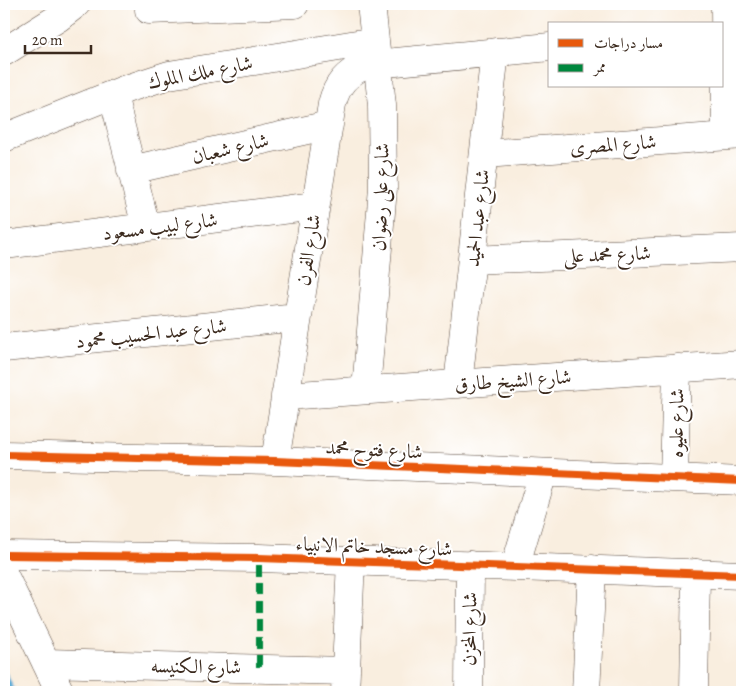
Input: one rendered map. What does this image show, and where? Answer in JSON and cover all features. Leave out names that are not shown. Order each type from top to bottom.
[{"type":"street","points":[[4,52],[58,18],[76,4]]},
{"type":"street","points":[[149,10],[296,4]]},
{"type":"street","name":"شارع على رضوان","points":[[366,390],[383,188],[382,105],[371,4]]},
{"type":"street","points":[[729,23],[734,136]]},
{"type":"street","points":[[377,52],[495,52],[548,47]]},
{"type":"street","name":"شارع ملك الملوك","points":[[4,138],[168,75],[377,52]]},
{"type":"street","name":"شارع الفرن","points":[[274,461],[328,126],[336,91],[342,80],[353,71],[365,66],[377,52]]},
{"type":"street","name":"شارع عبد الحميد","points":[[458,384],[495,52]]},
{"type":"street","points":[[113,95],[146,228]]},
{"type":"street","name":"شارع شعبان","points":[[131,170],[328,126]]},
{"type":"street","name":"شارع المصرى","points":[[484,154],[734,136]]},
{"type":"street","name":"شارع لبيب مسعود","points":[[4,245],[316,206]]},
{"type":"street","name":"شارع محمد على","points":[[472,260],[742,248]]},
{"type":"street","name":"شارع عبد الحسيب محمود","points":[[4,348],[297,317]]},
{"type":"street","name":"شارع الشيخ طارق","points":[[285,396],[742,364]]},
{"type":"street","name":"شارع عليوه","points":[[674,478],[677,368]]},
{"type":"street","name":"شارع فتوح محمد","points":[[4,455],[274,461],[742,480]]},
{"type":"street","points":[[514,567],[543,473]]},
{"type":"street","name":"شارع مسجد خاتم الانبياء","points":[[4,554],[351,561],[742,574]]},
{"type":"street","points":[[346,681],[351,561]]},
{"type":"street","name":"شارع المخزن","points":[[469,692],[470,565]]},
{"type":"street","points":[[586,692],[592,569]]},
{"type":"street","points":[[694,692],[696,573]]},
{"type":"street","points":[[4,575],[60,692]]},
{"type":"street","name":"شارع الكنيسه","points":[[46,663],[346,681]]},
{"type":"waterway","points":[[4,675],[12,692]]},
{"type":"marked path","points":[[259,558],[259,667]]},
{"type":"cycle path","points":[[4,455],[275,461],[742,481]]},
{"type":"cycle path","points":[[4,555],[259,558],[742,575]]}]
